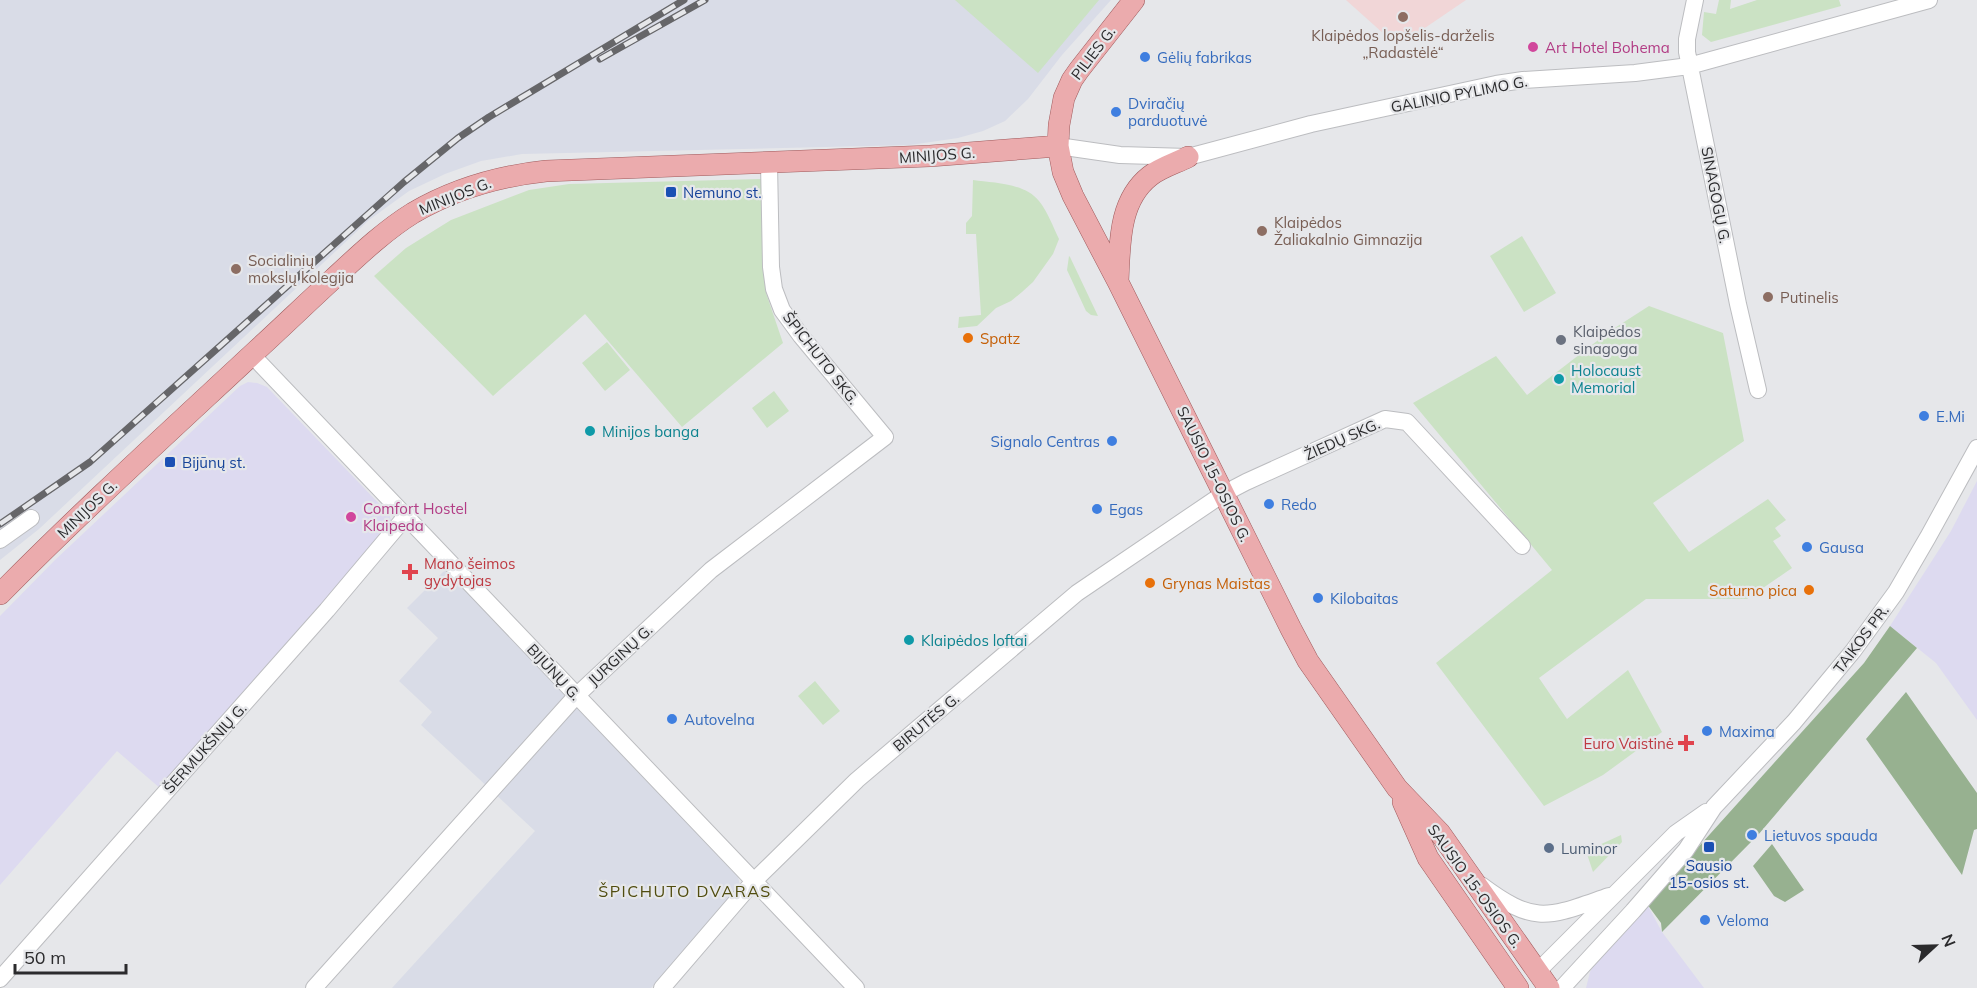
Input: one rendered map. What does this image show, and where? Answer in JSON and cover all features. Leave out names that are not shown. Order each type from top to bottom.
[{"type":"main road","name":"PILIES G.","points":[[1058,146],[1064,98],[1072,80],[1134,0]]},
{"type":"main road","name":"MINIJOS G.","points":[[0,594],[154,445],[349,264],[393,227],[414,213],[461,190],[516,174],[546,171],[930,156],[1058,146]]},
{"type":"main road","name":"SAUSIO 15-OSIOS G.","points":[[1058,146],[1073,196],[1308,661],[1396,788],[1440,833],[1543,980]]},
{"type":"main road","points":[[1118,282],[1123,223],[1127,207],[1136,190],[1150,176],[1188,157]]},
{"type":"main road","name":"SAUSIO 15-OSIOS G.","points":[[1396,788],[1428,858],[1520,988]]},
{"type":"main road","name":"TAIKOS PR.","points":[[1520,988],[1543,980]]},
{"type":"street","name":"SINAGOGŲ G.","points":[[1695,0],[1687,39],[1689,66],[1758,390]]},
{"type":"street","name":"GALINIO PYLIMO G.","points":[[1058,146],[1120,155],[1188,157],[1311,124],[1496,84],[1523,80],[1635,73],[1689,66],[1929,0]]},
{"type":"street","name":"ŠPICHUTO SKG.","points":[[769,163],[771,267],[774,289],[782,310],[885,437]]},
{"type":"street","name":"BIJŪNŲ G.","points":[[252,355],[856,988]]},
{"type":"street","name":"ŽIEDŲ SKG.","points":[[1223,494],[1385,419],[1407,422],[1522,546]]},
{"type":"street","name":"JURGINŲ G.","points":[[314,988],[576,696],[711,570],[885,437]]},
{"type":"street","name":"TAIKOS PR.","points":[[1562,988],[1686,849],[1714,807],[1794,722],[1853,651],[1883,611],[1929,537],[1977,448]]},
{"type":"street","name":"BIRUTĖS G.","points":[[662,988],[753,881],[857,780],[1077,593],[1223,494]]},
{"type":"street","name":"ŠERMUKŠNIŲ G.","points":[[0,979],[327,610],[407,515]]},
{"type":"street","points":[[0,540],[31,518]]},
{"type":"street","name":"TAIKOS PR.","points":[[1543,980],[1613,895],[1676,833],[1714,807]]},
{"type":"street","points":[[1470,877],[1499,898],[1520,909],[1537,914],[1553,914],[1613,895]]},
{"type":"shaded area","points":[[0,0],[1111,0],[1062,55],[1028,99],[1005,121],[983,131],[958,138],[910,145],[522,154],[481,161],[445,174],[409,191],[369,220],[39,529],[0,560]]},
{"type":"shaded area","name":"Klaipėdos lopšelis-darželis „Radastėlė“","points":[[1346,0],[1466,0],[1416,34],[1384,34]]},
{"type":"shaded area","points":[[248,382],[267,387],[389,514],[391,520],[388,527],[161,789],[117,751],[0,885],[0,616],[55,560],[240,386]]},
{"type":"shaded area","points":[[1977,481],[1977,720],[1936,663],[1890,626],[1951,531]]},
{"type":"shaded area","points":[[447,568],[738,877],[740,885],[736,892],[651,988],[392,988],[535,831],[421,725],[432,712],[399,681],[438,638],[407,608]]},
{"type":"shaded area","points":[[1647,904],[1662,932],[1704,988],[1586,988],[1595,962]]},
{"type":"green space","points":[[955,0],[1099,0],[1038,73]]},
{"type":"green space","points":[[1719,0],[1731,0],[1730,9],[1757,0],[1839,0],[1841,6],[1711,42],[1702,35],[1704,12],[1716,14]]},
{"type":"green space","points":[[761,179],[766,293],[783,343],[682,427],[585,314],[493,396],[374,276],[406,248],[451,220],[529,190],[569,184]]},
{"type":"green space","points":[[973,180],[1018,187],[1033,195],[1045,210],[1059,239],[1053,254],[1033,282],[1022,292],[1011,301],[996,308],[977,326],[958,328],[959,317],[981,315],[976,234],[966,234],[966,223],[972,216]]},
{"type":"green space","points":[[1522,236],[1556,293],[1524,312],[1490,256]]},
{"type":"green space","points":[[1069,256],[1098,316],[1086,311],[1067,270]]},
{"type":"green space","points":[[1649,306],[1723,333],[1744,441],[1653,503],[1689,552],[1768,499],[1786,520],[1775,528],[1781,536],[1773,541],[1792,568],[1747,599],[1646,599],[1539,678],[1567,719],[1628,670],[1662,732],[1603,775],[1544,806],[1436,663],[1552,570],[1413,403],[1496,356],[1527,395],[1610,331]]},
{"type":"green space","points":[[607,342],[630,370],[605,391],[582,363]]},
{"type":"green space","points":[[774,391],[789,411],[767,428],[752,408]]},
{"type":"green space","points":[[1890,626],[1917,648],[1758,835],[1752,829],[1746,835],[1752,841],[1662,932],[1661,923],[1647,904],[1864,663]]},
{"type":"green space","points":[[815,681],[840,711],[823,725],[798,696]]},
{"type":"green space","points":[[1906,692],[1977,793],[1977,829],[1974,830],[1962,875],[1866,739]]},
{"type":"green space","points":[[1621,835],[1622,842],[1593,872],[1586,851]]},
{"type":"green space","points":[[1772,844],[1804,890],[1785,902],[1774,896],[1753,866]]},
{"type":"railway","points":[[0,524],[90,462],[404,182],[458,138],[684,0]]},
{"type":"railway","points":[[600,59],[705,0]]},
{"type":"place","name":"Klaipėdos lopšelis-darželis „Radastėlė“","points":[[1403,17]]},
{"type":"place","name":"Art Hotel Bohema","points":[[1533,47]]},
{"type":"place","name":"Gėlių fabrikas","points":[[1145,57]]},
{"type":"place","name":"Dviračių parduotuvė","points":[[1116,112]]},
{"type":"place","name":"Nemuno st.","points":[[671,192]]},
{"type":"place","name":"Klaipėdos Žaliakalnio Gimnazija","points":[[1262,231]]},
{"type":"place","name":"Socialinių mokslų kolegija","points":[[236,269]]},
{"type":"place","name":"Putinelis","points":[[1768,297]]},
{"type":"place","name":"Spatz","points":[[968,338]]},
{"type":"place","name":"Klaipėdos sinagoga","points":[[1561,340]]},
{"type":"place","name":"Holocaust Memorial","points":[[1559,379]]},
{"type":"place","name":"E.Mi","points":[[1924,416]]},
{"type":"place","name":"Minijos banga","points":[[590,431]]},
{"type":"place","name":"Signalo Centras","points":[[1112,441]]},
{"type":"place","name":"Bijūnų st.","points":[[170,462]]},
{"type":"place","name":"Redo","points":[[1269,504]]},
{"type":"place","name":"Egas","points":[[1097,509]]},
{"type":"place","name":"Comfort Hostel Klaipeda","points":[[351,517]]},
{"type":"place","name":"Gausa","points":[[1807,547]]},
{"type":"place","name":"Mano šeimos gydytojas","points":[[410,572]]},
{"type":"place","name":"Grynas Maistas","points":[[1150,583]]},
{"type":"place","name":"Saturno pica","points":[[1809,590]]},
{"type":"place","name":"Kilobaitas","points":[[1318,598]]},
{"type":"place","name":"Klaipėdos loftai","points":[[909,640]]},
{"type":"place","name":"Autovelna","points":[[672,719]]},
{"type":"place","name":"Maxima","points":[[1707,731]]},
{"type":"place","name":"Euro Vaistinė","points":[[1686,743]]},
{"type":"place","name":"Lietuvos spauda","points":[[1752,835]]},
{"type":"place","name":"Sausio 15-osios st.","points":[[1709,847]]},
{"type":"place","name":"Luminor","points":[[1549,848]]},
{"type":"place","name":"Veloma","points":[[1705,920]]},
{"type":"district","name":"ŠPICHUTO DVARAS","points":[[685,891]]}]
